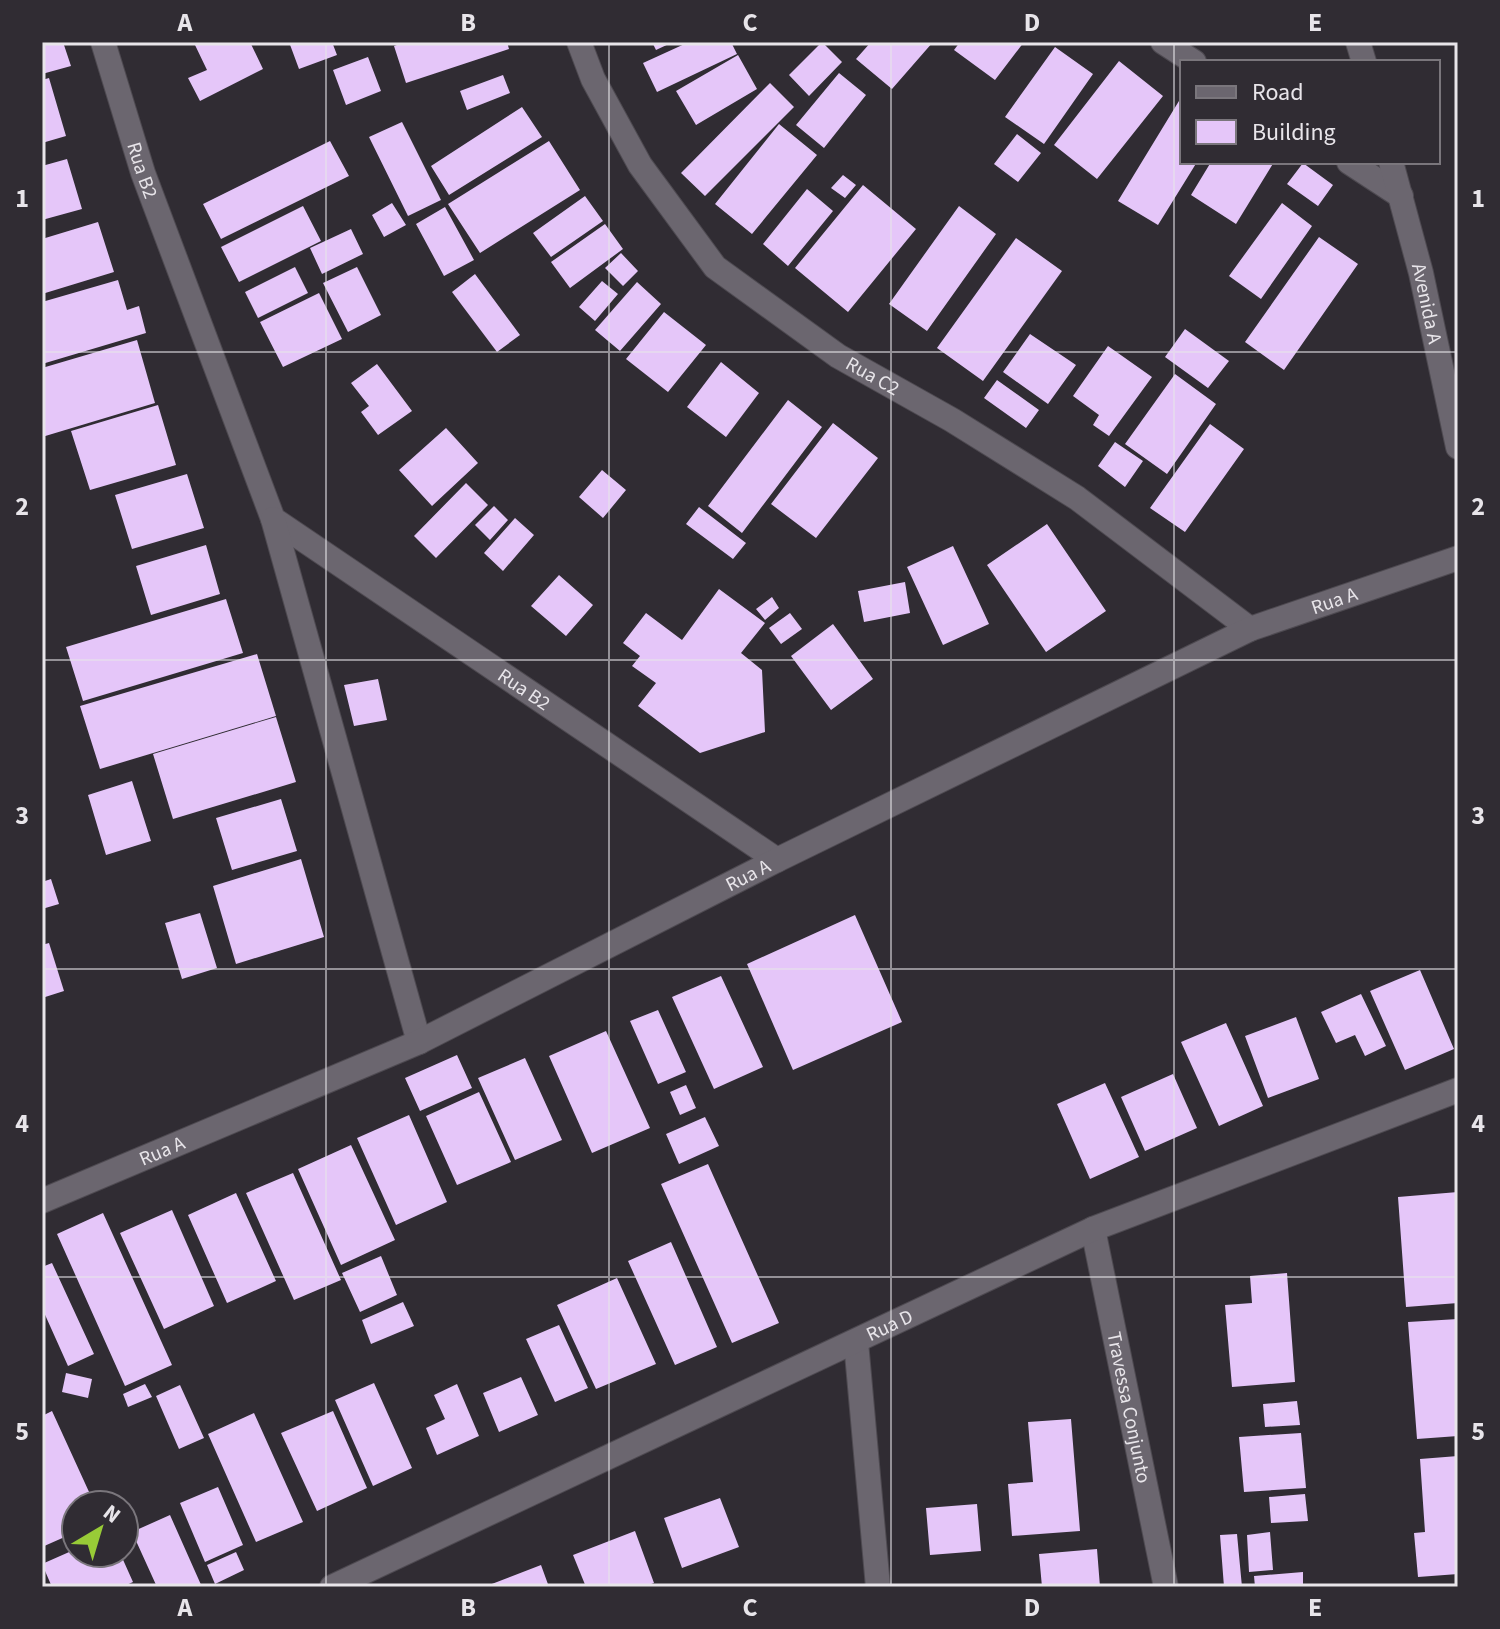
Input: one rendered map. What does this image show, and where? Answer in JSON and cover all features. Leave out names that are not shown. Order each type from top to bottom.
[{"type":"street","name":"Rua B2","points":[[103,42],[143,173],[273,519],[419,1042]]},
{"type":"street","name":"Rua C2","points":[[579,42],[593,79],[640,165],[715,267],[838,356],[952,420],[1077,498],[1250,629]]},
{"type":"street","points":[[1163,42],[1191,60]]},
{"type":"street","points":[[1352,164],[1401,196]]},
{"type":"street","name":"Avenida A","points":[[1392,164],[1421,273],[1458,447]]},
{"type":"street","name":"Rua B2","points":[[273,519],[777,860]]},
{"type":"street","name":"Rua A","points":[[42,1201],[419,1042],[777,860],[1250,629],[1458,558]]},
{"type":"street","name":"Rua D","points":[[332,1587],[1093,1229],[1458,1090]]},
{"type":"street","name":"Travessa Conjunto","points":[[1093,1229],[1166,1587]]},
{"type":"street","points":[[856,1342],[878,1587]]},
{"type":"building","points":[[42,42],[63,42],[71,66],[42,74]]},
{"type":"building","points":[[201,42],[250,42],[263,69],[200,101],[188,78],[207,70],[195,45]]},
{"type":"building","points":[[289,42],[332,42],[337,55],[299,69]]},
{"type":"building","points":[[405,42],[507,42],[509,49],[406,83],[394,46]]},
{"type":"building","points":[[652,42],[673,42],[656,50]]},
{"type":"building","points":[[689,42],[731,42],[737,54],[657,92],[643,63]]},
{"type":"building","points":[[822,42],[842,62],[809,96],[789,75]]},
{"type":"building","points":[[871,42],[933,42],[892,89],[856,59]]},
{"type":"building","points":[[960,42],[1024,42],[995,80],[954,50]]},
{"type":"building","points":[[1055,47],[1093,74],[1044,144],[1005,117]]},
{"type":"building","points":[[738,55],[757,89],[696,125],[676,91]]},
{"type":"building","points":[[368,57],[381,91],[346,105],[333,70]]},
{"type":"building","points":[[1119,61],[1163,96],[1097,179],[1054,145]]},
{"type":"building","points":[[839,73],[866,95],[824,148],[796,125]]},
{"type":"building","points":[[503,75],[510,93],[467,110],[460,91]]},
{"type":"building","points":[[49,78],[66,136],[42,143],[42,80]]},
{"type":"building","points":[[770,83],[794,107],[705,196],[681,173]]},
{"type":"building","points":[[1180,99],[1180,164],[1196,164],[1158,225],[1118,201]]},
{"type":"building","points":[[522,107],[542,137],[449,195],[431,166]]},
{"type":"building","points":[[402,122],[441,200],[408,216],[369,137]]},
{"type":"building","points":[[779,124],[817,155],[752,234],[715,204]]},
{"type":"building","points":[[1017,134],[1041,153],[1018,182],[994,164]]},
{"type":"building","points":[[330,141],[349,176],[221,239],[203,204]]},
{"type":"building","points":[[549,141],[580,190],[480,253],[448,204]]},
{"type":"building","points":[[67,159],[82,209],[42,220],[42,166]]},
{"type":"building","points":[[1210,164],[1273,164],[1236,224],[1191,195]]},
{"type":"building","points":[[1304,164],[1333,185],[1318,206],[1287,184]]},
{"type":"building","points":[[843,175],[856,185],[845,198],[831,188]]},
{"type":"building","points":[[863,185],[916,229],[848,312],[795,268]]},
{"type":"building","points":[[807,189],[833,211],[788,266],[763,244]]},
{"type":"building","points":[[585,196],[603,221],[551,257],[533,233]]},
{"type":"building","points":[[392,203],[406,225],[384,237],[372,215]]},
{"type":"building","points":[[1282,203],[1312,226],[1261,299],[1229,276]]},
{"type":"building","points":[[303,206],[321,241],[239,282],[221,247]]},
{"type":"building","points":[[959,206],[996,234],[927,331],[889,304]]},
{"type":"building","points":[[445,207],[474,260],[444,276],[416,224]]},
{"type":"building","points":[[98,222],[114,272],[42,294],[42,239]]},
{"type":"building","points":[[605,224],[623,249],[570,288],[551,262]]},
{"type":"building","points":[[351,229],[363,254],[322,274],[310,248]]},
{"type":"building","points":[[1319,237],[1358,264],[1284,370],[1245,342]]},
{"type":"building","points":[[1016,238],[1062,271],[983,381],[937,348]]},
{"type":"building","points":[[621,253],[638,271],[623,286],[605,268]]},
{"type":"building","points":[[295,267],[308,293],[258,318],[245,292]]},
{"type":"building","points":[[357,267],[381,315],[348,332],[323,283]]},
{"type":"building","points":[[475,274],[520,335],[497,352],[452,292]]},
{"type":"building","points":[[118,280],[127,310],[139,306],[146,333],[42,364],[42,302]]},
{"type":"building","points":[[602,281],[618,294],[595,321],[579,307]]},
{"type":"building","points":[[637,282],[661,304],[620,351],[595,330]]},
{"type":"building","points":[[319,293],[342,339],[283,367],[260,322]]},
{"type":"building","points":[[664,312],[706,345],[668,392],[626,359]]},
{"type":"building","points":[[1185,329],[1229,361],[1208,388],[1165,357]]},
{"type":"building","points":[[1030,334],[1076,365],[1048,404],[1003,372]]},
{"type":"building","points":[[137,340],[155,403],[42,437],[42,368]]},
{"type":"building","points":[[1108,346],[1152,377],[1109,436],[1093,425],[1099,415],[1073,396]]},
{"type":"building","points":[[721,362],[759,393],[726,437],[687,407]]},
{"type":"building","points":[[377,364],[412,411],[378,435],[361,412],[369,406],[351,383]]},
{"type":"building","points":[[1175,374],[1216,404],[1167,474],[1125,444]]},
{"type":"building","points":[[997,380],[1039,410],[1026,428],[984,398]]},
{"type":"building","points":[[788,400],[822,427],[742,533],[708,506]]},
{"type":"building","points":[[158,405],[176,465],[90,490],[71,431]]},
{"type":"building","points":[[833,423],[878,458],[816,538],[771,504]]},
{"type":"building","points":[[1210,424],[1244,449],[1185,532],[1150,508]]},
{"type":"building","points":[[446,428],[478,463],[432,506],[399,470]]},
{"type":"building","points":[[1115,442],[1143,461],[1125,487],[1098,466]]},
{"type":"building","points":[[602,470],[626,490],[603,518],[579,497]]},
{"type":"building","points":[[187,474],[204,528],[132,549],[115,495]]},
{"type":"building","points":[[466,483],[488,505],[436,558],[414,536]]},
{"type":"building","points":[[494,506],[508,520],[490,540],[475,525]]},
{"type":"building","points":[[699,507],[746,543],[733,559],[686,524]]},
{"type":"building","points":[[515,518],[534,535],[503,571],[484,553]]},
{"type":"building","points":[[1047,524],[1106,611],[1046,652],[987,565]]},
{"type":"building","points":[[206,545],[220,594],[151,615],[136,566]]},
{"type":"building","points":[[953,546],[989,624],[943,645],[907,567]]},
{"type":"building","points":[[559,575],[593,605],[566,636],[531,606]]},
{"type":"building","points":[[905,582],[910,613],[864,622],[858,591]]},
{"type":"building","points":[[719,589],[765,623],[741,653],[762,670],[765,732],[700,753],[638,706],[656,683],[632,666],[640,656],[623,643],[646,613],[682,640]]},
{"type":"building","points":[[772,597],[779,608],[765,620],[756,609]]},
{"type":"building","points":[[226,599],[243,653],[83,701],[66,647]]},
{"type":"building","points":[[790,613],[802,629],[781,644],[769,628]]},
{"type":"building","points":[[833,624],[873,679],[831,710],[791,656]]},
{"type":"building","points":[[257,654],[276,716],[100,769],[80,706]]},
{"type":"building","points":[[378,679],[387,720],[354,726],[344,685]]},
{"type":"building","points":[[276,717],[296,782],[173,819],[153,754]]},
{"type":"building","points":[[132,781],[151,841],[106,855],[88,795]]},
{"type":"building","points":[[281,799],[297,851],[232,870],[216,818]]},
{"type":"building","points":[[301,859],[324,937],[236,964],[213,886]]},
{"type":"building","points":[[51,879],[59,904],[42,909],[42,882]]},
{"type":"building","points":[[200,913],[217,968],[182,979],[165,923]]},
{"type":"building","points":[[855,915],[902,1022],[793,1070],[747,964]]},
{"type":"building","points":[[49,943],[64,991],[42,998],[42,945]]},
{"type":"building","points":[[1420,970],[1454,1049],[1405,1070],[1370,991]]},
{"type":"building","points":[[721,976],[763,1067],[714,1089],[672,997]]},
{"type":"building","points":[[1361,994],[1386,1046],[1365,1056],[1355,1035],[1336,1043],[1321,1012]]},
{"type":"building","points":[[658,1010],[686,1072],[658,1084],[630,1021]]},
{"type":"building","points":[[1296,1017],[1319,1079],[1268,1098],[1245,1036]]},
{"type":"building","points":[[1226,1023],[1263,1106],[1219,1126],[1181,1042]]},
{"type":"building","points":[[606,1031],[650,1128],[592,1153],[549,1056]]},
{"type":"building","points":[[457,1055],[472,1088],[420,1111],[405,1078]]},
{"type":"building","points":[[525,1058],[562,1140],[515,1160],[478,1078]]},
{"type":"building","points":[[1173,1074],[1197,1128],[1145,1151],[1121,1097]]},
{"type":"building","points":[[1105,1083],[1139,1157],[1090,1179],[1057,1104]]},
{"type":"building","points":[[686,1085],[696,1108],[680,1115],[670,1092]]},
{"type":"building","points":[[479,1092],[511,1162],[457,1185],[426,1116]]},
{"type":"building","points":[[409,1115],[447,1202],[396,1225],[357,1138]]},
{"type":"building","points":[[705,1117],[719,1146],[679,1164],[666,1134]]},
{"type":"building","points":[[351,1145],[395,1240],[341,1265],[298,1169]]},
{"type":"building","points":[[708,1164],[779,1323],[732,1343],[661,1184]]},
{"type":"building","points":[[293,1173],[341,1280],[294,1300],[246,1193]]},
{"type":"building","points":[[1458,1192],[1458,1303],[1406,1307],[1398,1197]]},
{"type":"building","points":[[236,1193],[276,1281],[227,1303],[188,1215]]},
{"type":"building","points":[[172,1210],[214,1306],[164,1329],[120,1233]]},
{"type":"building","points":[[103,1213],[172,1365],[125,1386],[57,1234]]},
{"type":"building","points":[[671,1242],[717,1347],[675,1365],[628,1261]]},
{"type":"building","points":[[381,1256],[397,1295],[360,1312],[342,1273]]},
{"type":"building","points":[[52,1263],[94,1354],[68,1366],[42,1308],[42,1267]]},
{"type":"building","points":[[1287,1273],[1295,1382],[1232,1387],[1225,1305],[1252,1303],[1250,1276]]},
{"type":"building","points":[[617,1278],[656,1364],[596,1389],[557,1305]]},
{"type":"building","points":[[403,1302],[414,1326],[371,1344],[362,1320]]},
{"type":"building","points":[[1458,1319],[1458,1436],[1417,1439],[1408,1322]]},
{"type":"building","points":[[559,1325],[588,1388],[555,1402],[526,1339]]},
{"type":"building","points":[[66,1373],[92,1379],[88,1398],[62,1392]]},
{"type":"building","points":[[521,1377],[538,1415],[499,1432],[483,1393]]},
{"type":"building","points":[[374,1383],[412,1468],[373,1486],[335,1400]]},
{"type":"building","points":[[145,1384],[152,1397],[128,1407],[123,1394]]},
{"type":"building","points":[[457,1384],[479,1436],[437,1455],[426,1428],[445,1419],[434,1395]]},
{"type":"building","points":[[180,1385],[204,1438],[179,1449],[156,1396]]},
{"type":"building","points":[[1297,1401],[1300,1425],[1265,1427],[1263,1404]]},
{"type":"building","points":[[52,1411],[88,1489],[60,1489],[60,1539],[42,1547],[42,1416]]},
{"type":"building","points":[[333,1411],[367,1488],[317,1511],[281,1433]]},
{"type":"building","points":[[254,1413],[303,1522],[256,1542],[208,1434]]},
{"type":"building","points":[[1071,1419],[1080,1531],[1012,1536],[1008,1484],[1033,1482],[1028,1422]]},
{"type":"building","points":[[1301,1433],[1306,1488],[1244,1492],[1239,1437]]},
{"type":"building","points":[[1458,1456],[1458,1574],[1418,1577],[1414,1533],[1425,1532],[1420,1459]]},
{"type":"building","points":[[218,1487],[243,1545],[205,1562],[180,1503]]},
{"type":"building","points":[[1305,1494],[1308,1521],[1271,1523],[1269,1497]]},
{"type":"building","points":[[720,1498],[739,1547],[682,1568],[664,1518]]},
{"type":"building","points":[[977,1504],[981,1551],[930,1555],[926,1508]]},
{"type":"building","points":[[170,1515],[202,1587],[157,1587],[140,1550],[140,1528]]},
{"type":"building","points":[[635,1531],[654,1583],[643,1587],[586,1587],[573,1555]]},
{"type":"building","points":[[1270,1532],[1273,1570],[1249,1572],[1247,1535]]},
{"type":"building","points":[[1237,1534],[1242,1587],[1224,1587],[1220,1535]]},
{"type":"building","points":[[1097,1549],[1100,1587],[1042,1587],[1039,1554]]},
{"type":"building","points":[[236,1552],[244,1570],[215,1584],[207,1565]]},
{"type":"building","points":[[60,1556],[60,1569],[127,1569],[133,1582],[122,1587],[52,1587],[42,1564]]},
{"type":"building","points":[[541,1565],[549,1587],[484,1587]]},
{"type":"building","points":[[1303,1572],[1303,1587],[1255,1587],[1254,1576]]}]
